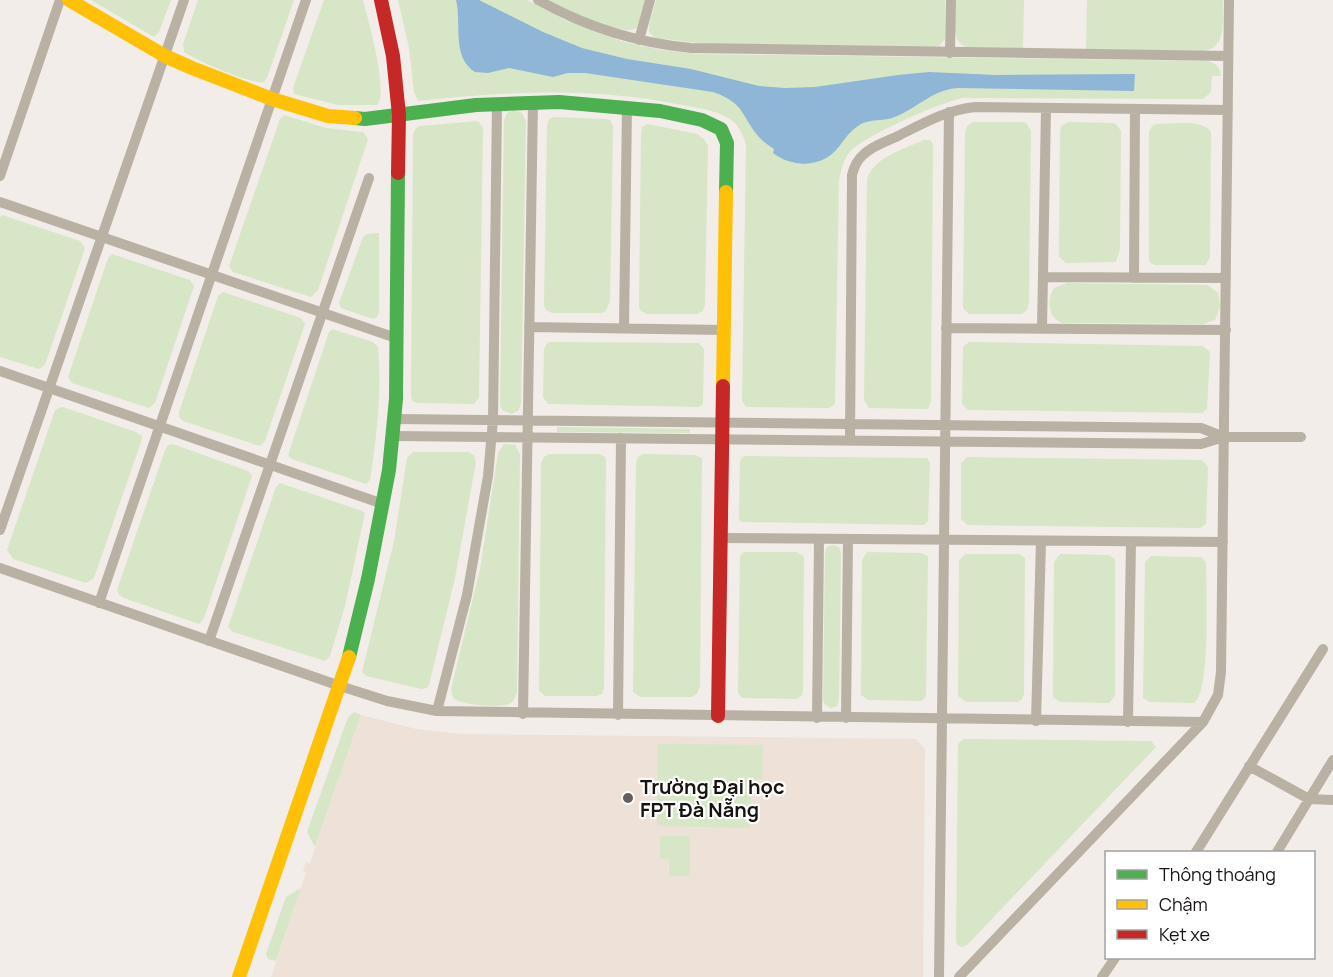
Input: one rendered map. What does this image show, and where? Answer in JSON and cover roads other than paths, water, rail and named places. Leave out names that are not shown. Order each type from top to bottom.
[{"type":"street","points":[[0,176],[60,0]]},
{"type":"street","points":[[69,0],[165,56],[272,99],[339,118],[365,118],[497,103],[533,102],[627,107],[702,120],[718,127],[727,143],[718,716]]},
{"type":"street","points":[[0,530],[184,0]]},
{"type":"street","points":[[99,603],[306,0]]},
{"type":"street","points":[[239,977],[340,686],[359,620],[383,504],[394,436],[399,115],[393,56],[381,0]]},
{"type":"street","points":[[538,0],[592,25],[639,40],[710,50],[1228,56]]},
{"type":"street","points":[[639,40],[650,0]]},
{"type":"street","points":[[950,52],[951,0]]},
{"type":"street","points":[[959,977],[1203,722],[1214,705],[1220,683],[1223,542],[1229,0]]},
{"type":"street","points":[[523,714],[533,102]]},
{"type":"street","points":[[437,711],[476,553],[489,476],[492,437],[497,103]]},
{"type":"street","points":[[624,328],[627,107]]},
{"type":"street","points":[[850,441],[852,175],[862,155],[949,112],[975,107],[1228,110]]},
{"type":"street","points":[[1042,329],[1046,108]]},
{"type":"street","points":[[1134,278],[1135,110]]},
{"type":"street","points":[[939,977],[949,112]]},
{"type":"street","points":[[209,640],[369,178]]},
{"type":"street","points":[[0,202],[396,338]]},
{"type":"street","points":[[1043,277],[1226,278]]},
{"type":"street","points":[[529,327],[724,330]]},
{"type":"street","points":[[946,328],[1226,330]]},
{"type":"street","points":[[0,371],[383,504]]},
{"type":"street","points":[[395,419],[1201,428],[1224,437]]},
{"type":"street","points":[[394,436],[1201,444],[1224,437],[1301,436]]},
{"type":"street","points":[[618,715],[621,438]]},
{"type":"street","points":[[721,538],[1223,542]]},
{"type":"street","points":[[817,718],[819,539]]},
{"type":"street","points":[[846,718],[848,539]]},
{"type":"street","points":[[1036,721],[1041,541]]},
{"type":"street","points":[[1128,722],[1131,542]]},
{"type":"street","points":[[0,568],[340,686],[387,701],[437,711],[1203,722]]},
{"type":"street","points":[[1197,851],[1323,649]]},
{"type":"street","points":[[1278,851],[1333,760]]},
{"type":"street","points":[[1249,766],[1309,799],[1333,801]]},
{"type":"street","points":[[1102,977],[1114,959]]},
{"type":"water","points":[[456,0],[479,0],[543,32],[582,48],[627,59],[691,69],[759,86],[815,87],[929,72],[996,75],[1135,74],[1134,91],[948,89],[892,118],[861,124],[825,159],[802,164],[787,161],[773,153],[774,149],[759,137],[737,106],[713,92],[585,73],[568,73],[553,77],[509,68],[488,73],[475,72],[468,66],[460,49]]},
{"type":"place","name":"Trường Đại học FPT Đà Nẵng","points":[[628,798]]}]
